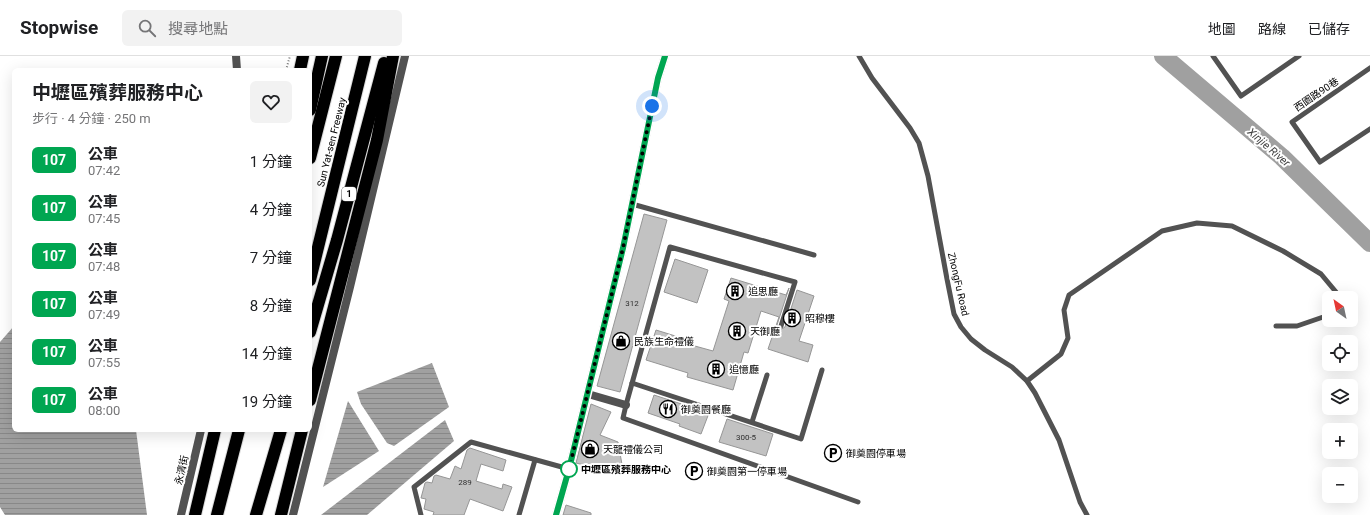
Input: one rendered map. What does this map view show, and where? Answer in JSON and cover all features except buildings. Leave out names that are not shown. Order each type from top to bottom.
[{"type":"highway","points":[[300,68],[303,56]]},
{"type":"highway","points":[[312,101],[322,56]]},
{"type":"highway","name":"Sun Yat-sen Freeway","points":[[312,150],[336,56]]},
{"type":"highway","name":"Sun Yat-sen Freeway","points":[[312,272],[364,56]]},
{"type":"highway","name":"1","points":[[312,325],[339,232],[386,56]]},
{"type":"highway","points":[[312,392],[377,140],[393,56]]},
{"type":"highway","points":[[195,515],[215,432]]},
{"type":"highway","points":[[218,511],[238,432]]},
{"type":"highway","points":[[252,515],[273,432]]},
{"type":"highway","points":[[256,515],[280,432]]},
{"type":"highway","points":[[280,515],[301,432]]},
{"type":"street","points":[[236,56],[237,68]]},
{"type":"street","points":[[293,515],[352,279],[405,56]]},
{"type":"street","points":[[556,515],[588,394],[632,204],[658,78],[665,56]]},
{"type":"street","points":[[588,394],[626,405]]},
{"type":"street","name":"永清街","points":[[181,515],[201,432]]},
{"type":"lane","name":"ZhongFu Road","points":[[859,56],[872,78],[910,128],[919,143],[928,176],[954,314],[961,327],[971,339],[1012,367],[1027,382],[1035,393],[1059,440],[1080,502],[1087,515]]},
{"type":"lane","points":[[1213,56],[1241,96],[1299,56]]},
{"type":"lane","name":"西園路90巷","points":[[1370,68],[1292,122],[1320,162],[1370,129]]},
{"type":"lane","points":[[632,204],[814,255]]},
{"type":"lane","points":[[1027,382],[1061,354],[1068,338],[1064,310],[1069,295],[1162,231],[1197,223],[1232,226],[1284,251],[1321,274],[1335,291]]},
{"type":"lane","points":[[781,326],[795,282],[670,247],[623,418],[858,502]]},
{"type":"lane","points":[[1276,326],[1297,326],[1322,318]]},
{"type":"lane","points":[[632,383],[802,438],[822,370]]},
{"type":"lane","points":[[752,422],[767,375]]},
{"type":"lane","points":[[421,515],[414,487],[471,442],[569,469]]},
{"type":"lane","points":[[519,515],[535,460]]},
{"type":"path","points":[[287,68],[290,56]]},
{"type":"shaded area","points":[[12,328],[12,432],[136,432],[147,515],[5,515],[0,507],[0,342]]},
{"type":"shaded area","points":[[432,363],[449,407],[394,446],[387,443],[361,404],[357,392]]},
{"type":"shaded area","points":[[348,401],[379,451],[323,487]]},
{"type":"shaded area","points":[[445,420],[454,441],[367,515],[321,515]]},
{"type":"waterway","name":"Xinjie River","points":[[1163,56],[1282,157],[1370,243]]},
{"type":"bus line","name":"107","points":[[556,515],[569,469],[623,248],[658,78],[665,56]]},
{"type":"place","name":"追思廳","points":[[735,291]]},
{"type":"place","name":"昭穆樓","points":[[792,318]]},
{"type":"place","name":"天御廳","points":[[737,331]]},
{"type":"place","name":"民族生命禮儀","points":[[621,341]]},
{"type":"place","name":"追憶廳","points":[[716,369]]},
{"type":"place","name":"御奠園餐廳","points":[[668,409]]},
{"type":"place","name":"天龍禮儀公司","points":[[590,449]]},
{"type":"place","name":"御奠園停車場","points":[[833,453]]},
{"type":"place","name":"中壢區殯葬服務中心","points":[[569,469]]},
{"type":"place","name":"御奠園第一停車場","points":[[694,471]]},
{"type":"route","points":[[569,469],[623,248],[652,106]]}]
